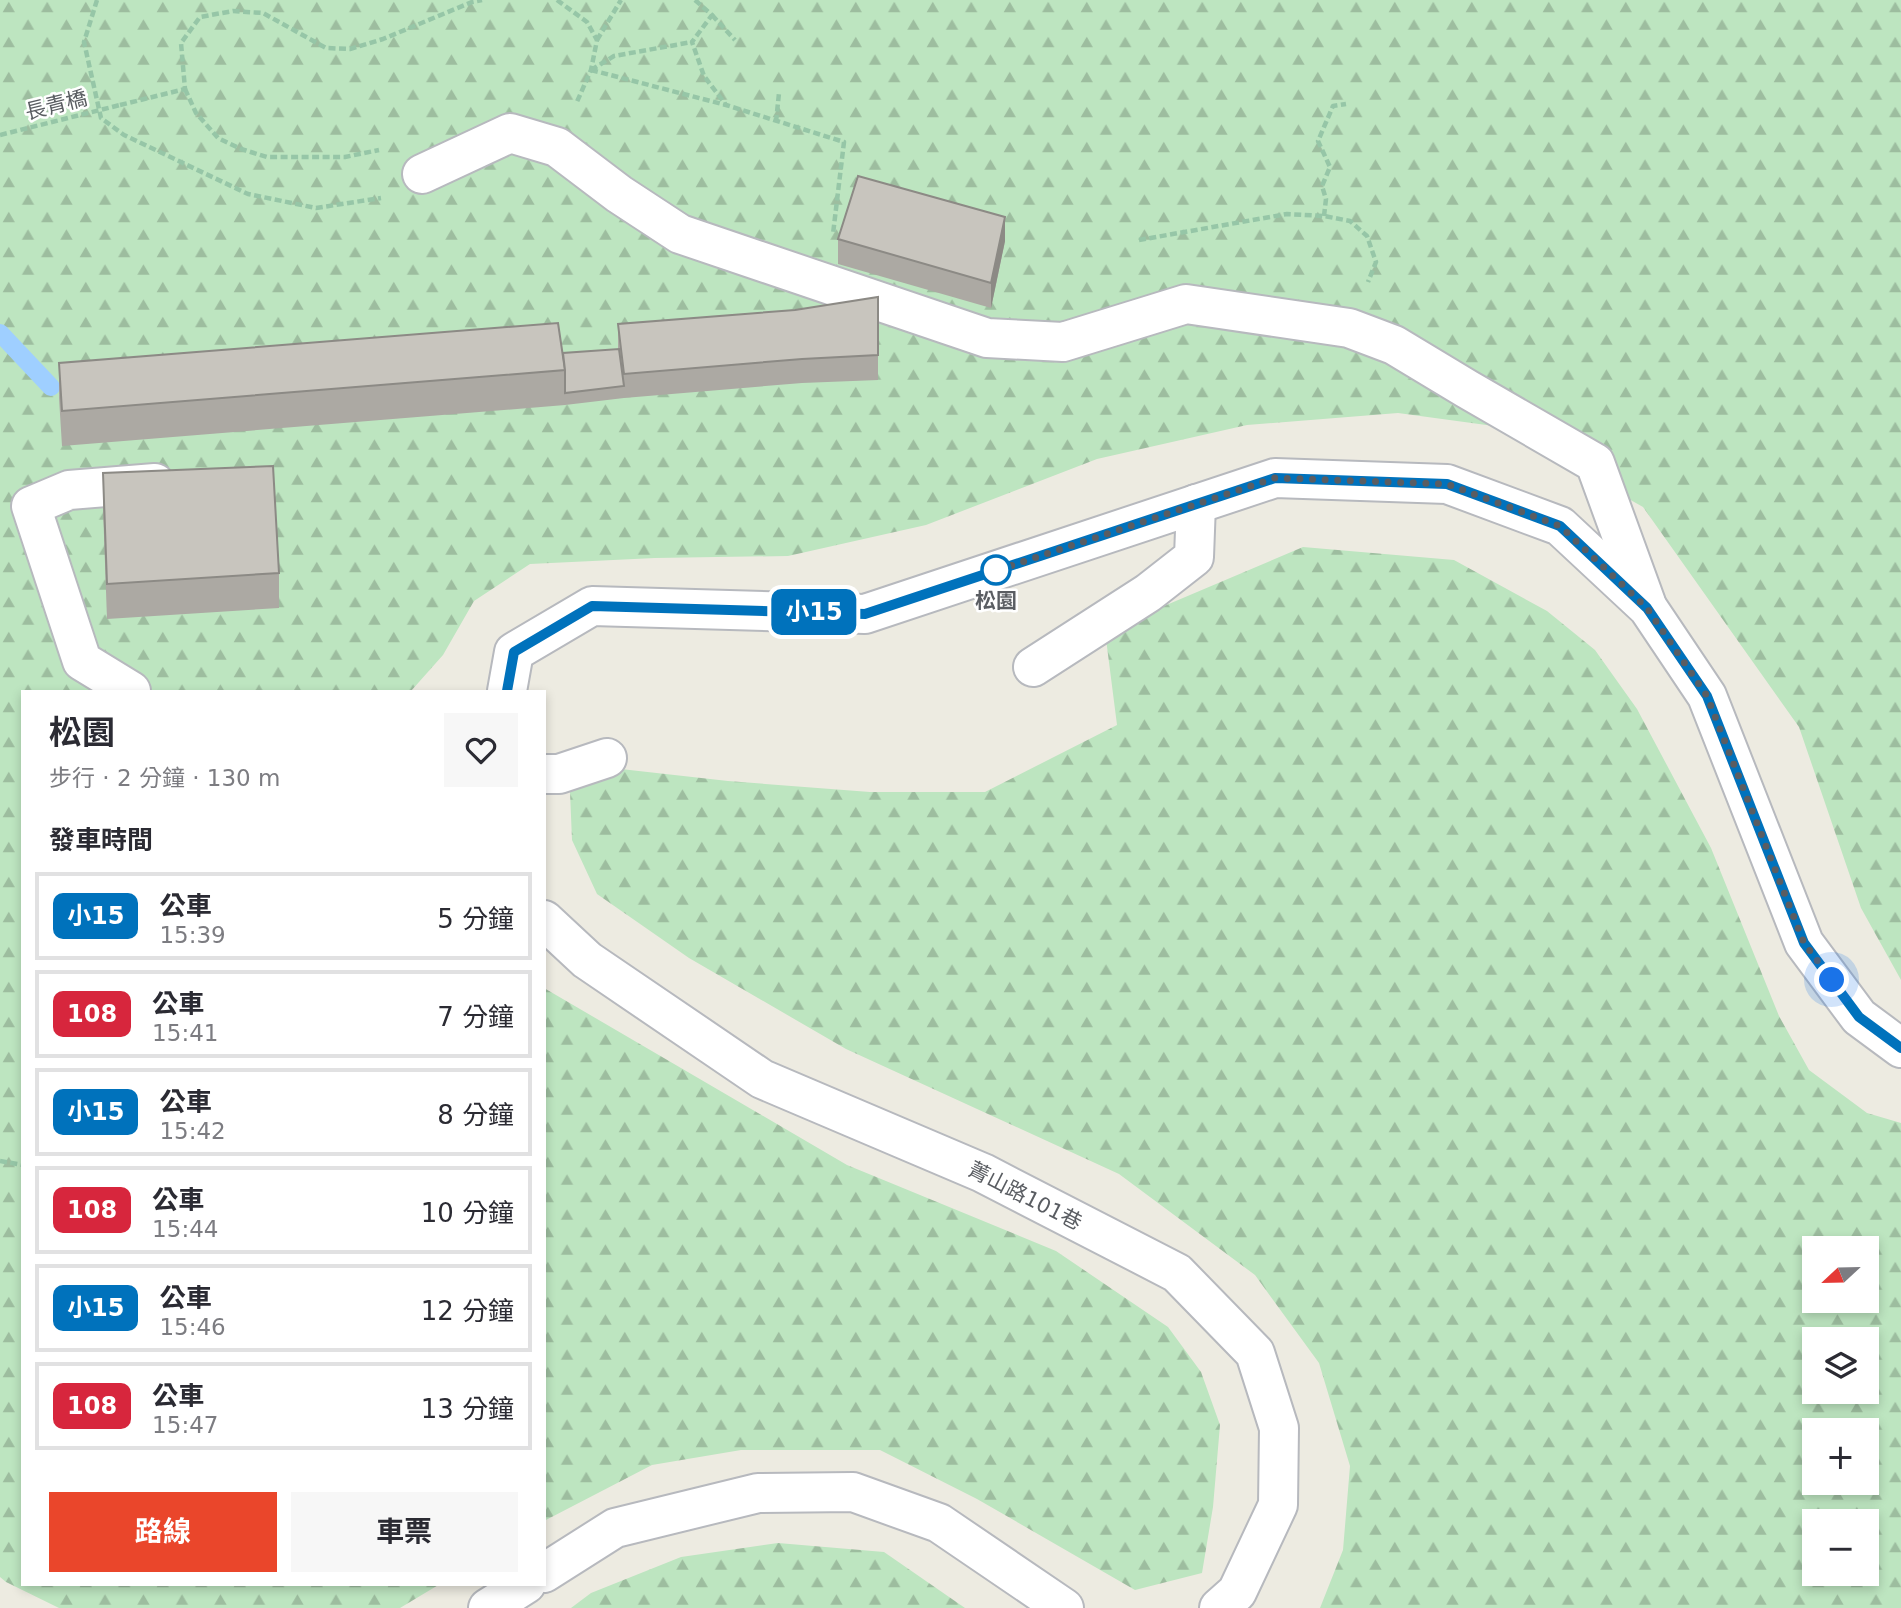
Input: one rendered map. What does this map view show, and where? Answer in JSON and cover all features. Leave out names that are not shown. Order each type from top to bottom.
[{"type":"street","points":[[422,174],[510,133],[557,147],[619,194],[680,234],[987,338],[1063,342],[1186,304],[1349,328],[1394,345],[1595,463],[1647,608]]},
{"type":"street","points":[[507,690],[514,652],[592,606],[865,614],[1275,478],[1447,484],[1560,526],[1647,608],[1707,696],[1804,943],[1859,1017],[1901,1048]]},
{"type":"street","points":[[129,690],[82,661],[31,506],[69,490],[187,481]]},
{"type":"street","points":[[1033,667],[1148,593],[1194,556],[1196,504]]},
{"type":"street","points":[[546,774],[559,774],[607,758]]},
{"type":"street","name":"菁山路101巷","points":[[546,922],[587,960],[762,1079],[983,1173],[1177,1273],[1255,1353],[1279,1428],[1278,1505],[1237,1592],[1219,1608]]},
{"type":"street","points":[[546,1572],[615,1528],[758,1493],[853,1492],[939,1523],[1064,1608]]},
{"type":"street","points":[[488,1608],[523,1586]]},
{"type":"path","points":[[97,0],[84,42],[101,118],[124,135],[248,194],[316,208],[404,194],[422,174]]},
{"type":"path","points":[[382,149],[345,157],[267,157],[218,138],[196,113],[185,89],[181,43],[201,17],[233,11],[263,13],[326,48],[350,49],[482,0]]},
{"type":"path","points":[[558,0],[587,22],[597,40]]},
{"type":"path","points":[[557,147],[591,70],[597,40],[621,0]]},
{"type":"path","points":[[695,0],[735,40]]},
{"type":"path","points":[[591,70],[614,56],[692,42],[712,15]]},
{"type":"path","points":[[692,42],[704,76],[726,105]]},
{"type":"path","points":[[591,70],[726,105],[844,142],[828,284]]},
{"type":"path","name":"長青橋","points":[[0,135],[185,89]]},
{"type":"path","points":[[776,122],[779,93]]},
{"type":"path","points":[[1324,216],[1326,199],[1322,186],[1330,167],[1318,141],[1332,106],[1346,104]]},
{"type":"path","points":[[1139,240],[1287,214],[1350,221],[1367,236],[1376,262],[1349,328]]},
{"type":"path","points":[[0,1161],[21,1165]]},
{"type":"green space","points":[[0,0],[1901,0],[1901,980],[1861,908],[1799,727],[1643,507],[1501,427],[1398,413],[1247,425],[1097,459],[926,525],[788,556],[655,558],[530,564],[474,601],[443,655],[412,690],[21,690],[21,1586],[437,1586],[400,1608],[59,1608],[0,1577]]},
{"type":"green space","points":[[1303,547],[1454,560],[1547,611],[1595,650],[1637,709],[1711,848],[1779,1016],[1809,1070],[1867,1113],[1901,1123],[1901,1608],[1320,1608],[1343,1550],[1350,1466],[1319,1363],[1255,1275],[1119,1174],[846,1049],[689,958],[597,894],[572,840],[570,792],[594,766],[728,781],[870,792],[985,792],[1117,725],[1105,631]]},
{"type":"green space","points":[[546,989],[847,1165],[1056,1251],[1168,1327],[1201,1372],[1220,1425],[1213,1507],[1202,1573],[1135,1590],[977,1499],[880,1450],[741,1450],[652,1465],[546,1520]]},
{"type":"green space","points":[[778,1543],[884,1552],[965,1608],[571,1608],[591,1593],[681,1557]]},
{"type":"building","points":[[858,176],[1005,217],[991,283],[838,239]]},
{"type":"building","points":[[878,297],[878,355],[624,374],[618,324],[795,310]]},
{"type":"building","points":[[558,323],[565,370],[62,411],[59,363]]},
{"type":"building","points":[[619,349],[624,386],[565,393],[563,353]]},
{"type":"building","points":[[273,466],[279,573],[107,584],[103,473]]},
{"type":"waterway","points":[[0,333],[51,387]]},
{"type":"bus line","name":"小15","points":[[507,690],[514,652],[592,606],[865,614],[1275,478],[1447,484],[1560,526],[1647,608],[1707,696],[1804,943],[1859,1017],[1901,1048]]},
{"type":"place","name":"松園","points":[[996,570]]},
{"type":"route","points":[[996,570],[992,572],[1275,478],[1447,484],[1560,526],[1647,608],[1707,696],[1804,943],[1832,980]]}]
